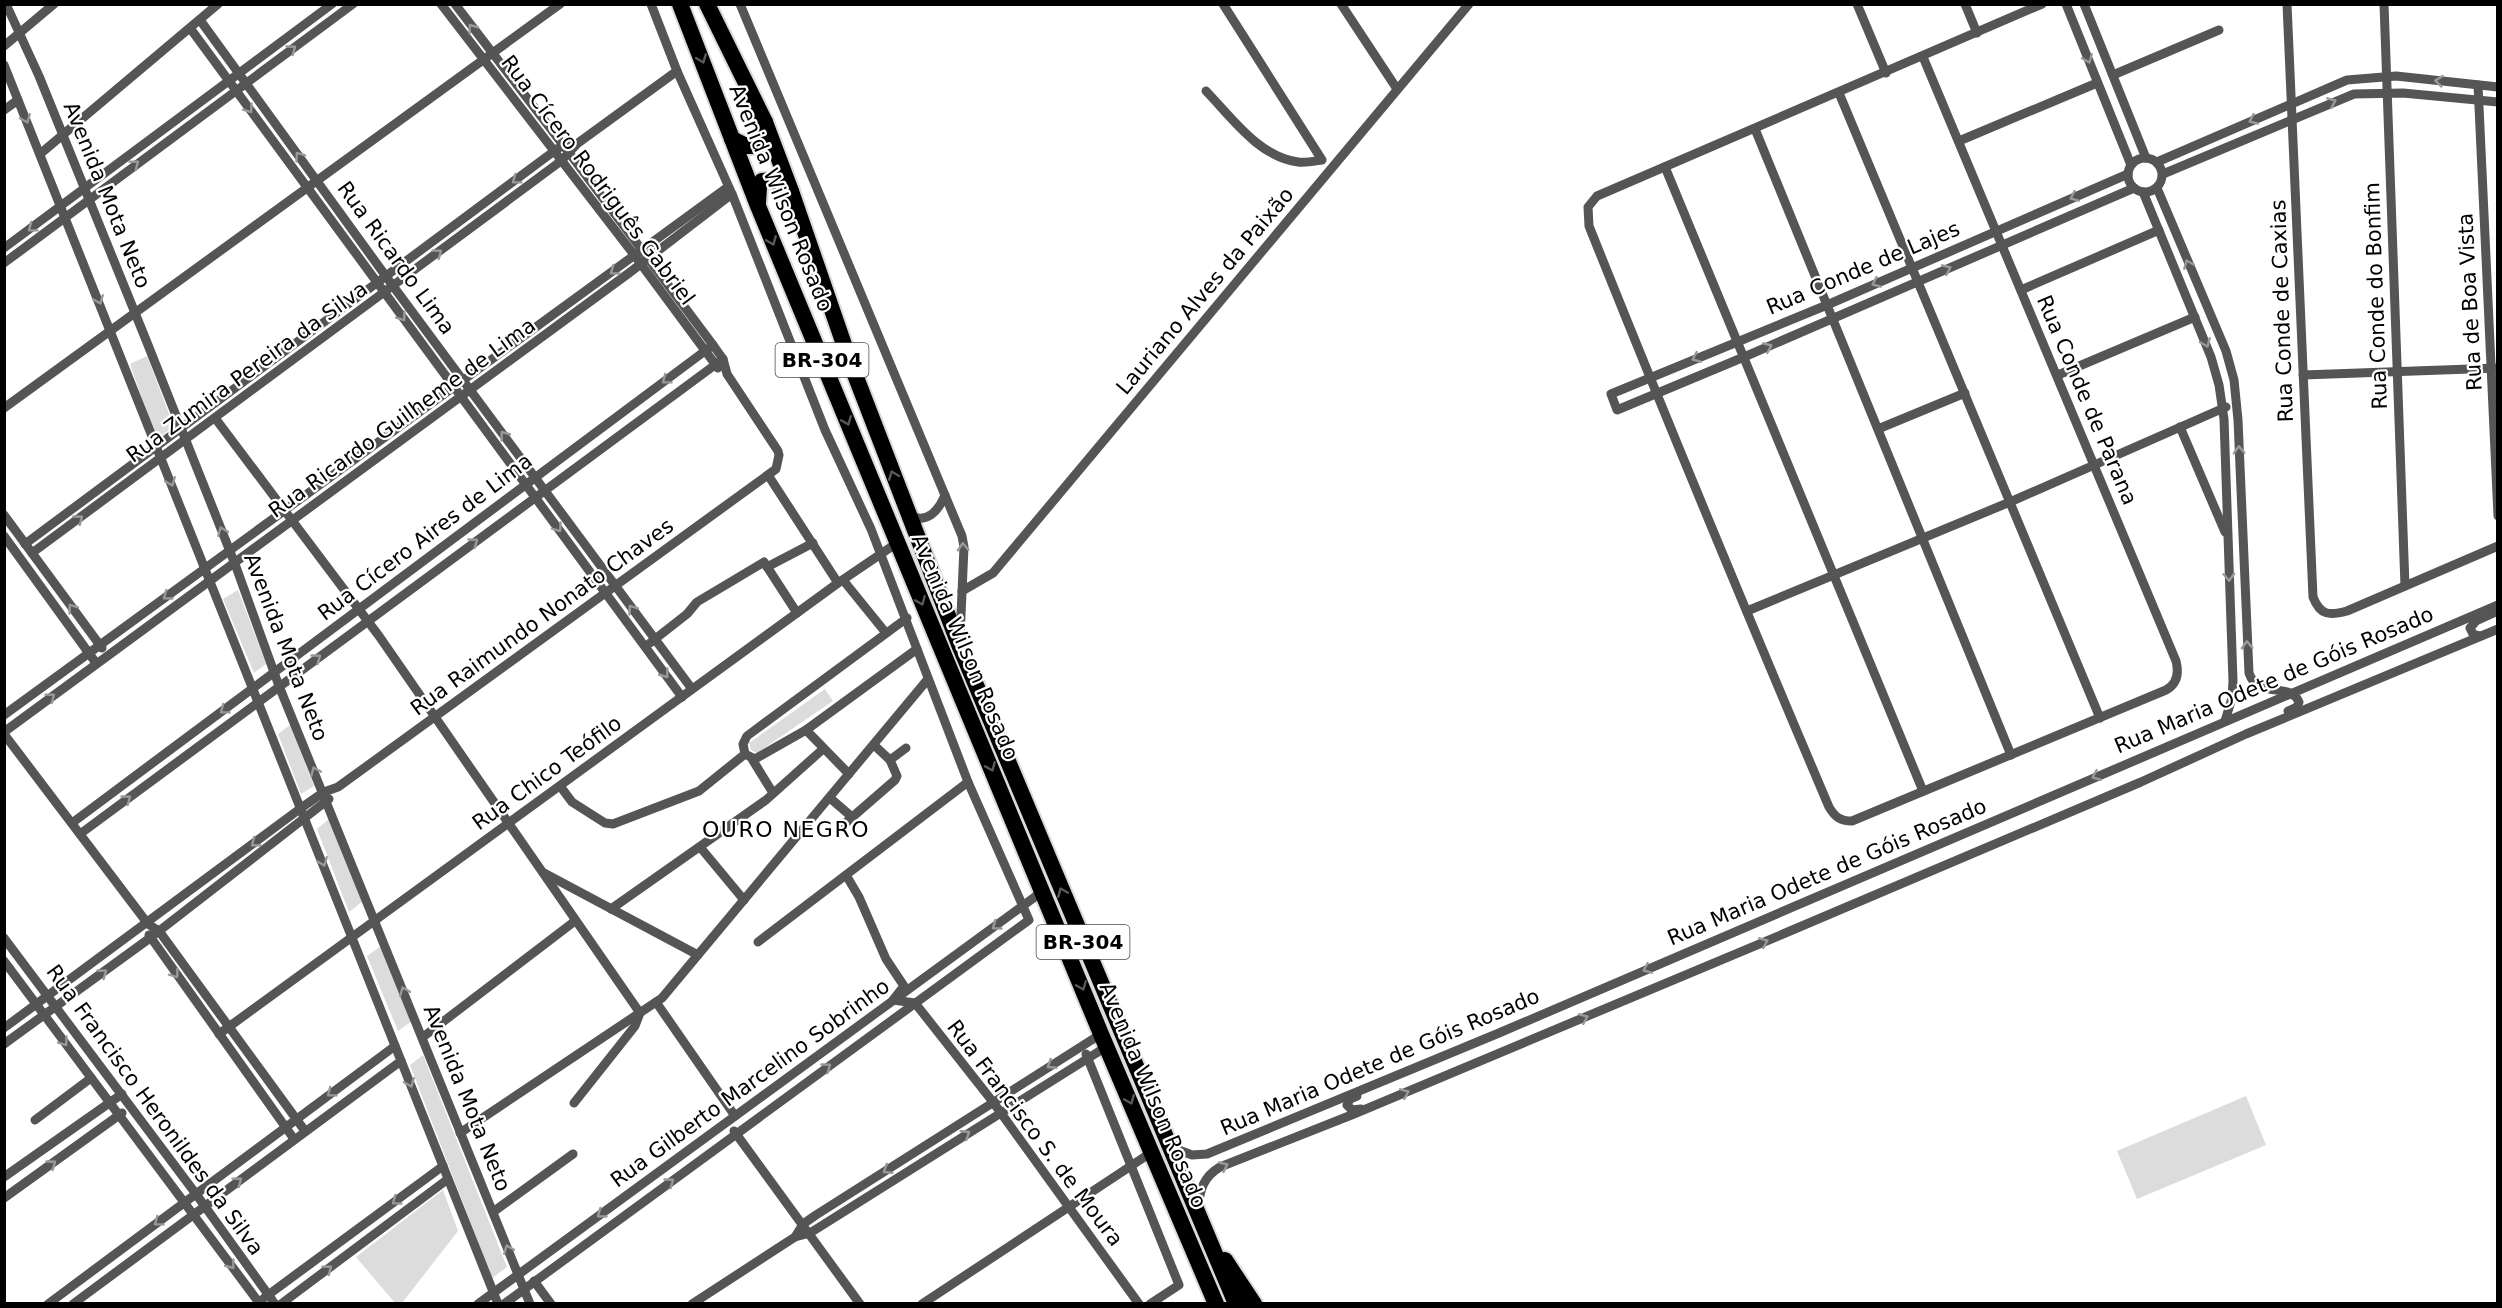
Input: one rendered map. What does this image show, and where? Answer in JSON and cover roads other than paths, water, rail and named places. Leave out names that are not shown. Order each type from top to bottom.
[{"type":"highway","name":"Avenida Wilson Rosado","points":[[680,4],[758,206],[1104,1041],[1192,1245],[1212,1302]]},
{"type":"highway","name":"Avenida Wilson Rosado","points":[[707,4],[765,122],[849,359],[960,647],[1234,1297]]},
{"type":"highway","points":[[732,139],[746,146],[757,146],[762,141],[765,122]]},
{"type":"highway","points":[[758,206],[759,187],[762,181],[773,180],[791,191]]},
{"type":"highway","points":[[1207,1236],[1242,1283],[1254,1304]]},
{"type":"street","name":"Avenida Mota Neto","points":[[6,4],[63,135],[135,312],[230,550],[279,686],[376,920],[530,1304]]},
{"type":"street","points":[[4,46],[54,4]]},
{"type":"street","points":[[4,248],[332,4]]},
{"type":"street","points":[[4,262],[353,4]]},
{"type":"street","name":"Rua Cícero Rodriguês Gabriel","points":[[441,4],[570,154],[642,257],[704,352],[714,365],[727,374]]},
{"type":"street","name":"Rua Cícero Rodriguês Gabriel","points":[[455,4],[554,152],[723,359],[727,374],[779,455],[776,469],[768,476]]},
{"type":"street","points":[[4,408],[560,4]]},
{"type":"street","points":[[651,4],[677,71],[730,190],[825,430],[881,554],[968,782],[1023,906]]},
{"type":"street","points":[[740,4],[962,536],[964,547],[960,647]]},
{"type":"street","points":[[1206,91],[1251,138],[1275,155],[1299,162],[1322,160],[1223,4]]},
{"type":"street","points":[[1341,4],[1397,89]]},
{"type":"street","name":"Lauriano Alves da Paixão","points":[[962,591],[993,573],[1469,4]]},
{"type":"street","points":[[1857,4],[1886,73]]},
{"type":"street","points":[[1965,4],[1977,33]]},
{"type":"street","points":[[1839,93],[2100,718],[1852,821],[1844,821],[1834,815],[1649,378],[1589,226],[1587,213],[1590,201],[1596,196],[2042,4]]},
{"type":"street","points":[[2066,4],[2129,169],[2158,230],[2215,368],[2223,408],[2233,681],[2231,704],[2225,721]]},
{"type":"street","points":[[2084,4],[2146,158]]},
{"type":"street","name":"Rua Conde de Caxias","points":[[2287,4],[2311,590],[2317,608],[2323,613],[2335,615],[2405,586]]},
{"type":"street","name":"Rua Conde do Bonfim","points":[[2384,4],[2405,586]]},
{"type":"street","points":[[40,154],[216,5]]},
{"type":"street","name":"Rua Ricardo Lima","points":[[200,20],[393,286],[692,689]]},
{"type":"street","name":"Rua Ricardo Lima","points":[[190,28],[682,697]]},
{"type":"street","points":[[2113,75],[2219,30]]},
{"type":"street","name":"Rua Conde de Parana","points":[[1923,57],[2176,661],[2178,674],[2171,687],[2100,718]]},
{"type":"street","points":[[4,65],[498,1304]]},
{"type":"street","points":[[563,145],[578,143],[677,71]]},
{"type":"street","points":[[2157,162],[2347,80],[2386,76],[2498,87]]},
{"type":"street","points":[[1959,141],[2097,83]]},
{"type":"street","name":"Rua de Boa Vista","points":[[2478,85],[2494,369],[2498,516]]},
{"type":"street","points":[[4,94],[14,88]]},
{"type":"street","points":[[2246,734],[2258,724],[2297,707],[2299,702],[2297,696],[2292,693],[2261,688],[2254,683],[2249,673],[2234,380],[2226,351],[2157,188],[2163,174],[2354,94],[2387,92],[2498,102]]},
{"type":"street","points":[[4,110],[18,100]]},
{"type":"street","points":[[181,116],[187,125]]},
{"type":"street","points":[[1755,129],[2011,755]]},
{"type":"street","name":"Rua Zumira Pereira da Silva","points":[[32,553],[561,161],[578,143]]},
{"type":"street","name":"Rua Zumira Pereira da Silva","points":[[25,544],[563,145]]},
{"type":"street","points":[[2129,169],[2135,161],[2146,158],[2157,162],[2163,174]]},
{"type":"street","points":[[1665,167],[1923,791]]},
{"type":"street","name":"Rua Conde de Lajes","points":[[2129,169],[1997,231],[1827,305],[1611,394],[1617,410],[2003,245],[2138,190]]},
{"type":"street","points":[[2138,190],[2157,188]]},
{"type":"street","name":"Rua Ricardo Guilheme de Lima","points":[[4,733],[96,663],[235,564],[529,347],[730,190]]},
{"type":"street","points":[[2021,290],[2158,230]]},
{"type":"street","points":[[14,241],[21,250]]},
{"type":"street","name":"Rua Ricardo Guilheme de Lima","points":[[4,715],[462,379],[642,257]]},
{"type":"street","points":[[2058,375],[2195,318]]},
{"type":"street","points":[[522,337],[529,347]]},
{"type":"street","name":"Rua Cícero Aires de Lima","points":[[72,823],[713,345]]},
{"type":"street","name":"Rua Cícero Aires de Lima","points":[[80,834],[723,359]]},
{"type":"street","points":[[2303,375],[2494,369]]},
{"type":"street","points":[[1878,429],[1965,393]]},
{"type":"street","points":[[1747,611],[2010,502],[2223,408],[2237,405]]},
{"type":"street","points":[[215,418],[368,621],[640,1013]]},
{"type":"street","points":[[2180,427],[2228,538]]},
{"type":"street","points":[[768,476],[841,582],[886,633]]},
{"type":"street","name":"Rua Raimundo Nonato Chaves","points":[[4,1044],[150,938],[305,819],[338,787],[768,476]]},
{"type":"street","points":[[908,514],[917,519],[925,519],[941,505],[945,495]]},
{"type":"street","points":[[4,516],[107,655]]},
{"type":"street","points":[[4,536],[96,663]]},
{"type":"street","points":[[767,567],[813,543]]},
{"type":"street","name":"Rua Chico Teófilo","points":[[219,1034],[692,689],[897,543]]},
{"type":"street","points":[[2405,586],[2498,546]]},
{"type":"street","points":[[645,646],[687,614],[697,602],[764,562],[797,613]]},
{"type":"street","name":"Rua Maria Odete de Góis Rosado","points":[[1169,1146],[1187,1154],[1207,1154],[1499,1033],[2498,604]]},
{"type":"street","points":[[2480,636],[2473,634],[2470,628],[2476,621],[2498,611]]},
{"type":"street","points":[[773,794],[748,756],[743,744],[747,736],[907,618]]},
{"type":"street","name":"Rua Maria Odete de Góis Rosado","points":[[1197,1213],[1202,1185],[1215,1170],[1479,1062],[2131,787],[2246,734],[2498,629]]},
{"type":"street","points":[[560,786],[572,802],[605,822],[613,824],[699,791],[748,756],[765,755],[806,730],[917,649]]},
{"type":"street","points":[[68,668],[76,678]]},
{"type":"street","points":[[460,1133],[662,998],[928,679]]},
{"type":"street","points":[[806,730],[849,774]]},
{"type":"street","points":[[4,733],[148,924],[159,931],[305,1131]]},
{"type":"street","points":[[842,826],[895,780],[897,772],[890,760],[874,745]]},
{"type":"street","points":[[172,748],[180,760]]},
{"type":"street","points":[[890,760],[906,748]]},
{"type":"street","points":[[611,909],[773,794],[823,749]]},
{"type":"street","points":[[758,942],[968,782]]},
{"type":"street","name":"Rua Raimundo Nonato Chaves","points":[[4,1028],[148,924],[302,808],[326,797]]},
{"type":"street","points":[[830,798],[852,817]]},
{"type":"street","points":[[700,847],[744,900]]},
{"type":"street","points":[[220,869],[227,879]]},
{"type":"street","points":[[542,872],[698,955]]},
{"type":"street","points":[[846,875],[859,897],[886,959],[904,986],[894,1000],[915,1003]]},
{"type":"street","name":"Rua Gilberto Marcelino Sobrinho","points":[[478,1304],[1043,891]]},
{"type":"street","name":"Rua Gilberto Marcelino Sobrinho","points":[[504,1304],[1029,920],[1023,906]]},
{"type":"street","points":[[423,1037],[575,921]]},
{"type":"street","points":[[148,924],[150,938],[294,1139]]},
{"type":"street","name":"Rua Francisco Heronildes da Silva","points":[[4,938],[205,1206],[275,1304]]},
{"type":"street","name":"Rua Francisco Heronildes da Silva","points":[[4,961],[258,1303]]},
{"type":"street","points":[[656,1002],[731,1119],[736,1134],[861,1304]]},
{"type":"street","name":"Rua Francisco S. de Moura","points":[[915,1003],[993,1102],[1139,1304]]},
{"type":"street","points":[[574,1103],[635,1026],[640,1013]]},
{"type":"street","points":[[1479,1062],[1490,1053],[1521,1041],[1526,1036],[1521,1029],[1499,1033]]},
{"type":"street","points":[[795,1237],[803,1224],[993,1102],[1082,1046],[1104,1041]]},
{"type":"street","points":[[692,1304],[795,1237],[810,1233],[1087,1058],[1104,1041]]},
{"type":"street","points":[[48,1304],[395,1046]]},
{"type":"street","points":[[1082,1046],[1179,1285],[1150,1304]]},
{"type":"street","points":[[240,1064],[250,1056]]},
{"type":"street","points":[[73,1304],[401,1061]]},
{"type":"street","points":[[1376,1105],[1352,1110],[1348,1101],[1413,1068]]},
{"type":"street","points":[[35,1120],[91,1078]]},
{"type":"street","points":[[788,1078],[796,1090]]},
{"type":"street","points":[[4,1177],[122,1094]]},
{"type":"street","points":[[4,1198],[131,1107]]},
{"type":"street","points":[[922,1304],[1152,1152]]},
{"type":"street","points":[[493,1212],[573,1154]]},
{"type":"street","points":[[258,1303],[443,1166]]},
{"type":"street","points":[[281,1304],[448,1179]]},
{"type":"street","points":[[534,1281],[551,1304]]},
{"type":"district","name":"OURO NEGRO","points":[[786,829]]}]
